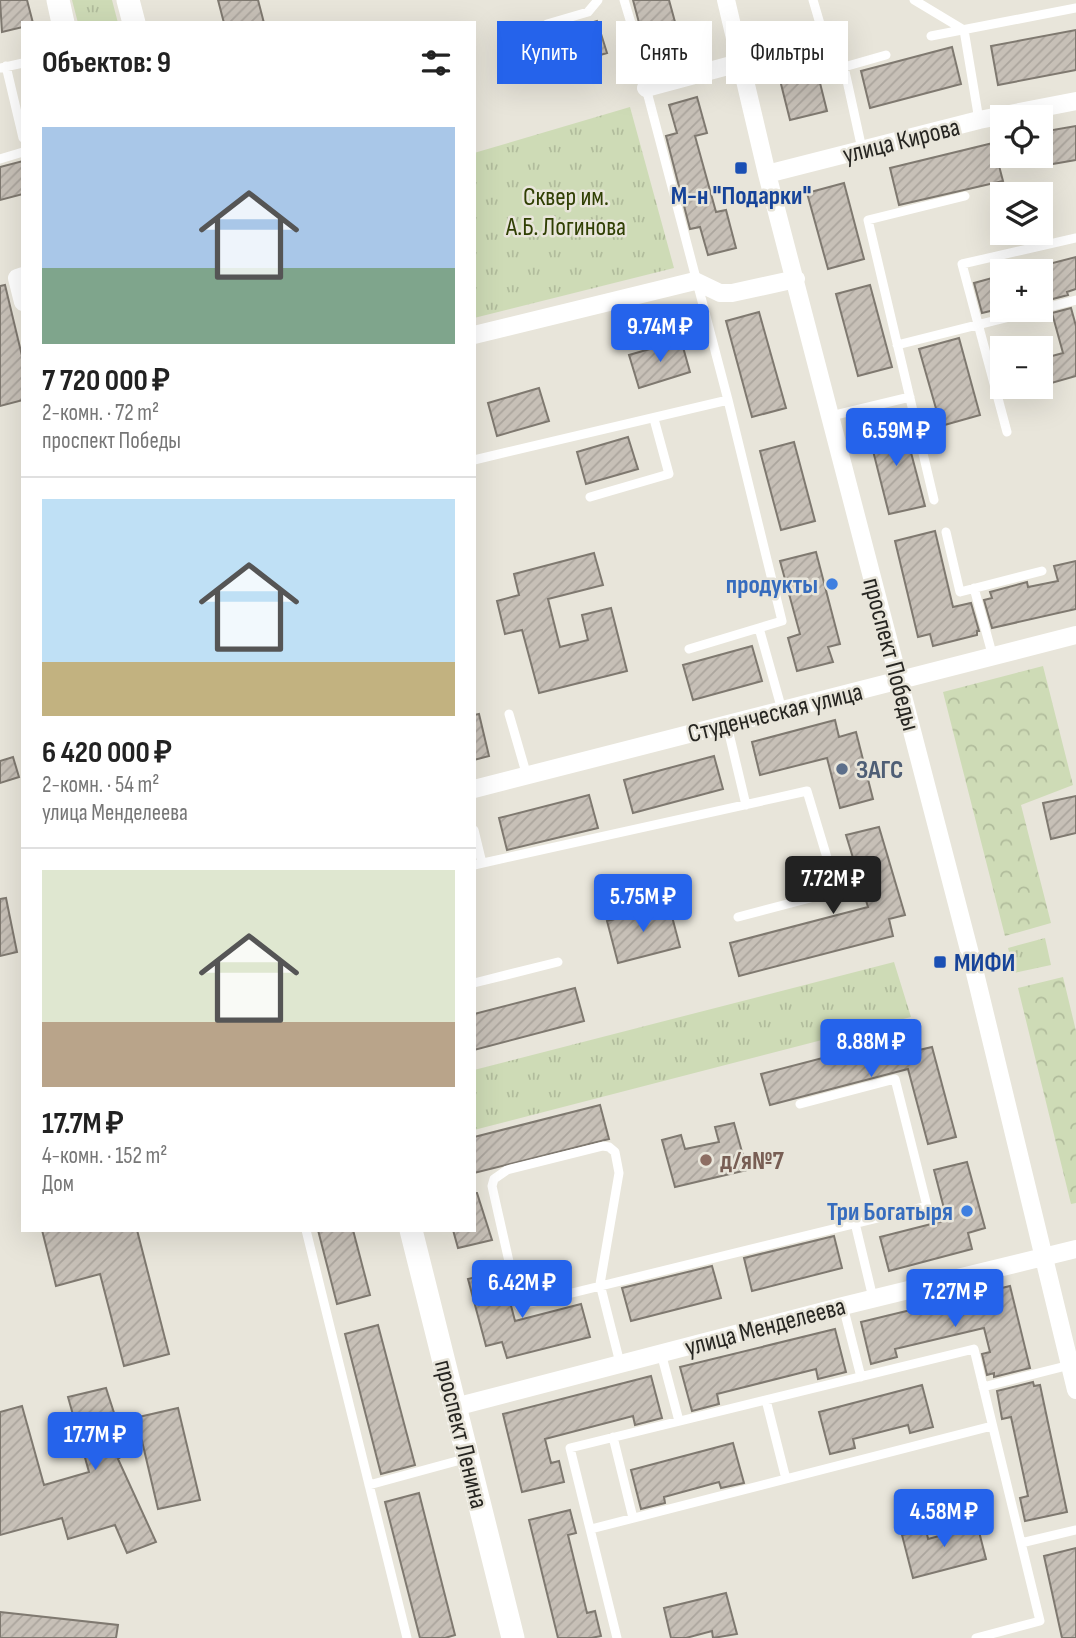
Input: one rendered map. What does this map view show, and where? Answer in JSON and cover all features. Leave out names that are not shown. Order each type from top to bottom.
[{"type":"street","points":[[58,0],[63,21]]},
{"type":"street","points":[[128,0],[133,21]]},
{"type":"street","name":"проспект Победы","points":[[726,0],[731,21]]},
{"type":"street","points":[[646,88],[726,67]]},
{"type":"street","name":"проспект Победы","points":[[745,84],[974,969],[1076,1390]]},
{"type":"street","name":"улица Кирова","points":[[767,174],[979,120],[1076,100]]},
{"type":"street","points":[[21,277],[17,278],[21,294]]},
{"type":"street","points":[[476,335],[695,281],[720,293],[732,293],[796,279]]},
{"type":"street","name":"Студенческая улица","points":[[476,789],[1076,635]]},
{"type":"street","name":"проспект Ленина","points":[[411,1232],[513,1638]]},
{"type":"street","name":"улица Менделеева","points":[[455,1407],[873,1298],[1076,1249]]},
{"type":"lane","points":[[557,21],[588,12],[598,0]]},
{"type":"lane","points":[[624,0],[630,21]]},
{"type":"lane","points":[[813,0],[819,21]]},
{"type":"lane","points":[[914,0],[964,30],[979,120]]},
{"type":"lane","points":[[931,36],[1076,8]]},
{"type":"lane","points":[[848,65],[886,55]]},
{"type":"lane","points":[[21,63],[3,67],[21,131]]},
{"type":"lane","points":[[848,84],[862,149]]},
{"type":"lane","points":[[646,88],[728,400],[782,621],[689,649]]},
{"type":"lane","points":[[0,159],[21,153]]},
{"type":"lane","points":[[934,500],[868,220],[965,196]]},
{"type":"lane","points":[[1007,432],[962,264],[1076,238]]},
{"type":"lane","points":[[1053,306],[1076,300]]},
{"type":"lane","points":[[897,345],[990,322]]},
{"type":"lane","points":[[831,416],[909,397]]},
{"type":"lane","points":[[476,460],[728,400]]},
{"type":"lane","points":[[590,497],[669,474],[654,419]]},
{"type":"lane","points":[[946,532],[960,592],[1042,570]]},
{"type":"lane","points":[[974,588],[993,657]]},
{"type":"lane","points":[[759,628],[782,710]]},
{"type":"lane","points":[[509,714],[527,776]]},
{"type":"lane","points":[[727,724],[746,804]]},
{"type":"lane","points":[[478,864],[807,791],[837,891],[738,917]]},
{"type":"lane","points":[[476,982],[558,962]]},
{"type":"lane","points":[[620,1363],[600,1284],[619,1173],[615,1152],[603,1146],[507,1170],[494,1179],[492,1186],[519,1306],[600,1284],[926,1206],[895,1079],[800,1104]]},
{"type":"lane","points":[[855,1223],[873,1298]]},
{"type":"lane","points":[[306,1232],[407,1638]]},
{"type":"lane","points":[[843,1306],[861,1377]]},
{"type":"lane","points":[[618,1638],[570,1448],[974,1349],[1040,1621],[976,1638]]},
{"type":"lane","points":[[660,1353],[679,1421]]},
{"type":"lane","points":[[983,1387],[1070,1365]]},
{"type":"lane","points":[[766,1400],[786,1479]]},
{"type":"lane","points":[[591,1529],[992,1426]]},
{"type":"lane","points":[[613,1437],[633,1518]]},
{"type":"lane","points":[[369,1485],[468,1458]]},
{"type":"lane","points":[[1021,1544],[1076,1530]]},
{"type":"green space","points":[[72,0],[112,0],[117,21],[77,21]]},
{"type":"green space","name":"Сквер им. А.Б. Логинова","points":[[630,107],[674,268],[476,318],[476,152]]},
{"type":"green space","points":[[1043,666],[1073,785],[1021,805],[1051,923],[1005,936],[943,692]]},
{"type":"green space","points":[[1045,938],[1051,965],[1014,973],[1008,948]]},
{"type":"green space","points":[[894,962],[911,1017],[476,1129],[476,1069]]},
{"type":"green space","points":[[1063,977],[1076,1031],[1076,1203],[1071,1204],[1018,988]]},
{"type":"building","points":[[0,0],[27,0],[32,21],[21,21],[21,27],[2,32]]},
{"type":"building","points":[[218,0],[258,0],[263,21],[223,21]]},
{"type":"building","points":[[633,0],[669,0],[675,21],[639,21]]},
{"type":"building","points":[[1076,30],[1076,70],[998,85],[991,46]]},
{"type":"building","points":[[602,37],[607,53],[602,54]]},
{"type":"building","points":[[952,47],[961,84],[870,108],[861,71]]},
{"type":"building","points":[[781,84],[820,84],[827,111],[790,120]]},
{"type":"building","points":[[697,97],[707,133],[695,136],[716,212],[726,210],[736,248],[708,255],[700,227],[690,229],[666,136],[677,133],[669,105]]},
{"type":"building","points":[[1076,126],[1076,160],[1053,164],[1053,130]]},
{"type":"building","points":[[990,144],[990,168],[1000,168],[1003,181],[899,205],[890,168]]},
{"type":"building","points":[[21,162],[21,195],[0,200],[0,167]]},
{"type":"building","points":[[844,183],[864,259],[828,269],[807,193]]},
{"type":"building","points":[[1076,257],[1076,289],[1067,292],[1068,295],[1053,299],[1053,263]]},
{"type":"building","points":[[990,279],[990,311],[982,313],[974,283]]},
{"type":"building","points":[[5,285],[21,352],[21,401],[0,406],[0,286]]},
{"type":"building","points":[[870,285],[892,367],[858,376],[836,294]]},
{"type":"building","points":[[1071,308],[1076,326],[1076,376],[1053,383],[1053,356],[1063,353],[1053,313]]},
{"type":"building","points":[[759,312],[786,408],[752,417],[726,321]]},
{"type":"building","points":[[959,338],[980,415],[941,426],[919,349]]},
{"type":"building","points":[[681,340],[690,372],[639,388],[629,355]]},
{"type":"building","points":[[539,388],[549,421],[497,436],[488,403]]},
{"type":"building","points":[[903,422],[925,506],[889,514],[868,431]]},
{"type":"building","points":[[628,437],[638,469],[586,484],[577,452]]},
{"type":"building","points":[[794,442],[815,521],[781,530],[760,451]]},
{"type":"building","points":[[935,531],[953,607],[971,603],[979,631],[977,635],[933,646],[930,634],[918,637],[895,541]]},
{"type":"building","points":[[816,552],[840,644],[828,647],[833,662],[797,671],[788,638],[800,634],[780,561]]},
{"type":"building","points":[[594,553],[603,585],[548,599],[560,647],[588,640],[582,615],[611,608],[627,671],[539,693],[522,630],[505,634],[497,601],[519,595],[514,574]]},
{"type":"building","points":[[1076,561],[1076,609],[992,628],[984,600],[992,598],[990,592],[1027,582],[1028,587],[1058,581],[1054,566]]},
{"type":"building","points":[[752,646],[762,681],[693,700],[683,665]]},
{"type":"building","points":[[479,714],[489,756],[476,759],[476,715]]},
{"type":"building","points":[[835,720],[839,737],[856,732],[873,799],[840,808],[827,758],[760,775],[752,742]]},
{"type":"building","points":[[714,756],[723,789],[633,813],[624,780]]},
{"type":"building","points":[[13,757],[19,777],[0,783],[0,761]]},
{"type":"building","points":[[589,795],[598,828],[507,850],[499,818]]},
{"type":"building","points":[[1076,796],[1076,833],[1051,839],[1043,803]]},
{"type":"building","points":[[879,827],[905,915],[889,919],[893,936],[739,976],[730,943],[868,907],[846,835]]},
{"type":"building","points":[[6,898],[17,952],[0,956],[0,899]]},
{"type":"building","points":[[669,905],[680,947],[618,963],[607,921]]},
{"type":"building","points":[[575,988],[584,1021],[476,1049],[476,1013]]},
{"type":"building","points":[[915,1034],[919,1050],[932,1047],[956,1137],[928,1144],[908,1069],[770,1105],[761,1074]]},
{"type":"building","points":[[600,1105],[609,1139],[476,1172],[476,1136]]},
{"type":"building","name":"д/я№7","points":[[734,1123],[747,1170],[675,1187],[662,1140],[681,1135],[685,1149],[719,1142],[715,1127]]},
{"type":"building","points":[[967,1162],[985,1228],[968,1233],[972,1249],[889,1271],[880,1237],[947,1220],[934,1170]]},
{"type":"building","points":[[477,1193],[492,1240],[458,1248],[454,1232],[476,1232]]},
{"type":"building","points":[[42,1232],[138,1232],[169,1354],[124,1366],[100,1274],[56,1286]]},
{"type":"building","points":[[319,1232],[354,1232],[370,1295],[337,1304]]},
{"type":"building","points":[[834,1236],[842,1268],[752,1291],[744,1258]]},
{"type":"building","points":[[712,1266],[721,1298],[631,1321],[622,1288]]},
{"type":"building","points":[[502,1271],[515,1321],[581,1304],[590,1337],[507,1358],[502,1342],[486,1346],[468,1279]]},
{"type":"building","points":[[1010,1286],[1030,1368],[994,1377],[994,1373],[987,1375],[982,1354],[990,1352],[984,1328],[895,1349],[897,1357],[871,1364],[861,1322]]},
{"type":"building","points":[[378,1325],[415,1465],[381,1474],[345,1334]]},
{"type":"building","points":[[835,1329],[846,1372],[818,1379],[816,1369],[717,1394],[719,1404],[692,1411],[680,1367]]},
{"type":"building","points":[[651,1376],[662,1418],[635,1425],[633,1416],[545,1439],[551,1463],[559,1461],[564,1482],[522,1492],[503,1414]]},
{"type":"building","points":[[1033,1382],[1034,1386],[1040,1385],[1067,1512],[1025,1521],[1020,1498],[1028,1496],[1011,1417],[1002,1419],[997,1391]]},
{"type":"building","points":[[922,1385],[933,1427],[910,1433],[908,1425],[853,1439],[855,1448],[830,1454],[819,1412]]},
{"type":"building","points":[[106,1388],[117,1422],[178,1408],[200,1500],[158,1509],[142,1441],[118,1459],[156,1542],[127,1553],[115,1525],[68,1539],[62,1518],[0,1535],[0,1412],[22,1406],[44,1485],[89,1472],[68,1397]]},
{"type":"building","points":[[733,1443],[744,1483],[721,1488],[719,1482],[664,1497],[665,1503],[641,1509],[631,1470]]},
{"type":"building","points":[[419,1493],[455,1635],[445,1638],[420,1638],[385,1502]]},
{"type":"building","points":[[570,1510],[576,1533],[568,1535],[587,1613],[595,1611],[601,1636],[558,1638],[529,1520]]},
{"type":"building","points":[[975,1516],[986,1559],[913,1578],[902,1535],[926,1529],[928,1539],[958,1531],[956,1522]]},
{"type":"building","points":[[1076,1548],[1076,1638],[1062,1638],[1044,1556]]},
{"type":"building","points":[[726,1593],[737,1634],[713,1638],[712,1631],[686,1638],[671,1638],[664,1608]]},
{"type":"building","points":[[0,1612],[118,1625],[116,1638],[0,1638]]},
{"type":"place","name":"М-н \"Подарки\"","points":[[741,168]]},
{"type":"place","name":"продукты","points":[[832,584]]},
{"type":"place","name":"ЗАГС","points":[[842,769]]},
{"type":"place","name":"МИФИ","points":[[940,962]]},
{"type":"place","name":"д/я№7","points":[[706,1160]]},
{"type":"place","name":"Три Богатыря","points":[[967,1211]]}]
